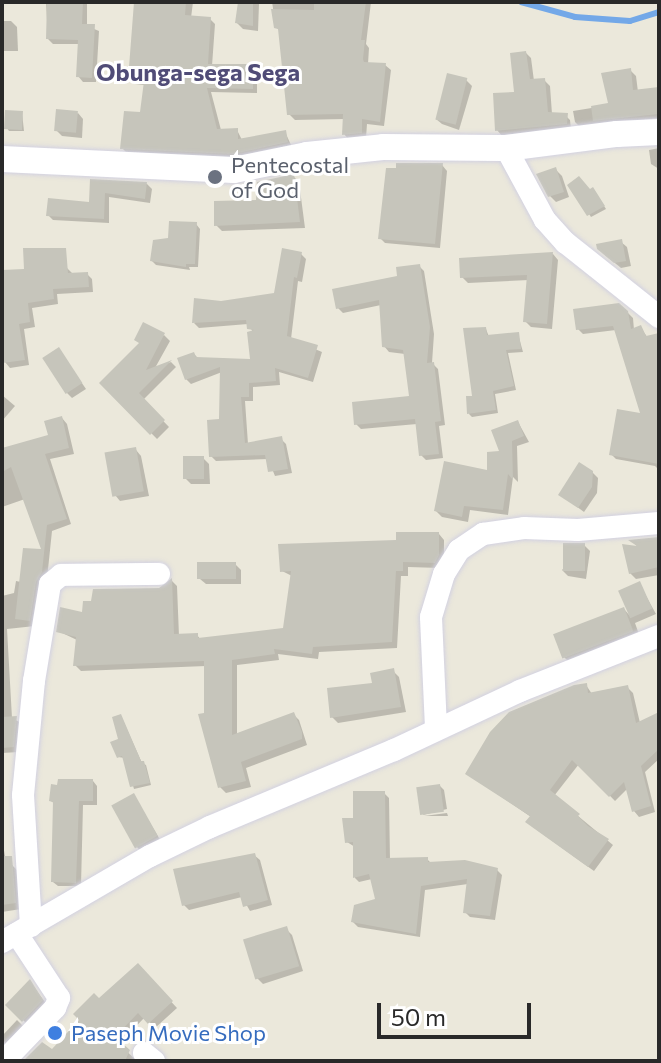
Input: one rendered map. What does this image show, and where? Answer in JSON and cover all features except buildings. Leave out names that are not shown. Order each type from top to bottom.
[{"type":"street","points":[[2,159],[234,170],[307,155],[383,147],[506,148],[659,132]]},
{"type":"street","points":[[506,148],[545,220],[555,232],[587,263],[659,317]]},
{"type":"street","points":[[436,728],[431,617],[444,574],[459,550],[483,534],[524,528],[578,530],[659,523]]},
{"type":"street","points":[[4,1061],[55,1008],[59,998],[17,934],[23,795],[34,681],[50,584],[61,575],[159,574]]},
{"type":"street","points":[[17,934],[150,856],[198,833],[520,691],[659,636]]},
{"type":"waterway","points":[[521,2],[575,17],[630,21],[659,12]]},
{"type":"place","name":"Pentecostal of God","points":[[215,177]]},
{"type":"place","name":"Paseph Movie Shop","points":[[55,1033]]},
{"type":"district","name":"Obunga-sega Sega","points":[[198,72]]}]
